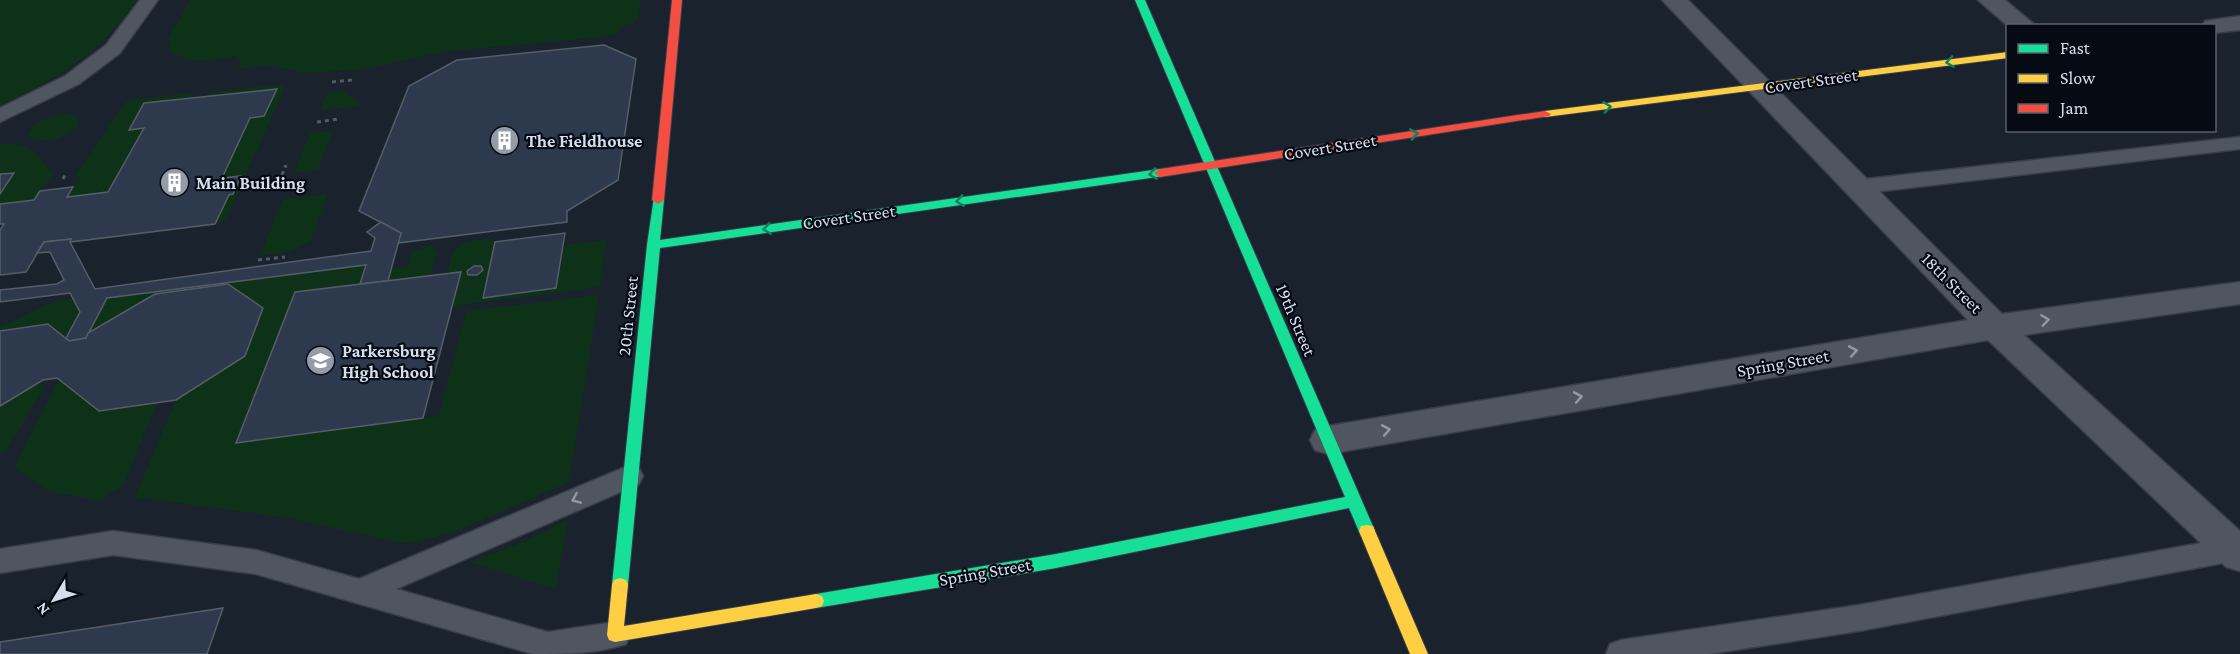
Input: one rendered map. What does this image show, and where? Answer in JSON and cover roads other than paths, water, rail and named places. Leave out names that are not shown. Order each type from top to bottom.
[{"type":"street","name":"20th Street","points":[[615,635],[677,0]]},
{"type":"street","name":"19th Street","points":[[1140,0],[1419,654]]},
{"type":"street","name":"18th Street","points":[[1674,0],[1995,327],[2237,552]]},
{"type":"street","points":[[1990,0],[2021,24]]},
{"type":"street","points":[[2216,26],[2240,23]]},
{"type":"street","name":"Covert Street","points":[[653,245],[1211,166],[1493,121],[2006,55]]},
{"type":"street","name":"Spring Street","points":[[1328,440],[1995,327],[2240,293]]},
{"type":"street","name":"Spring Street","points":[[615,635],[1056,561],[1354,501]]},
{"type":"lane","points":[[0,116],[72,80],[113,49],[149,0]]},
{"type":"lane","points":[[1857,187],[2240,143]]},
{"type":"lane","points":[[362,591],[630,476]]},
{"type":"lane","points":[[0,561],[113,543],[256,562],[548,645],[615,635]]},
{"type":"lane","points":[[1620,654],[1859,618],[2237,552]]},
{"type":"place","name":"The Fieldhouse","points":[[505,141]]},
{"type":"place","name":"Main Building","points":[[175,183]]},
{"type":"place","name":"Parkersburg High School","points":[[321,361]]}]
